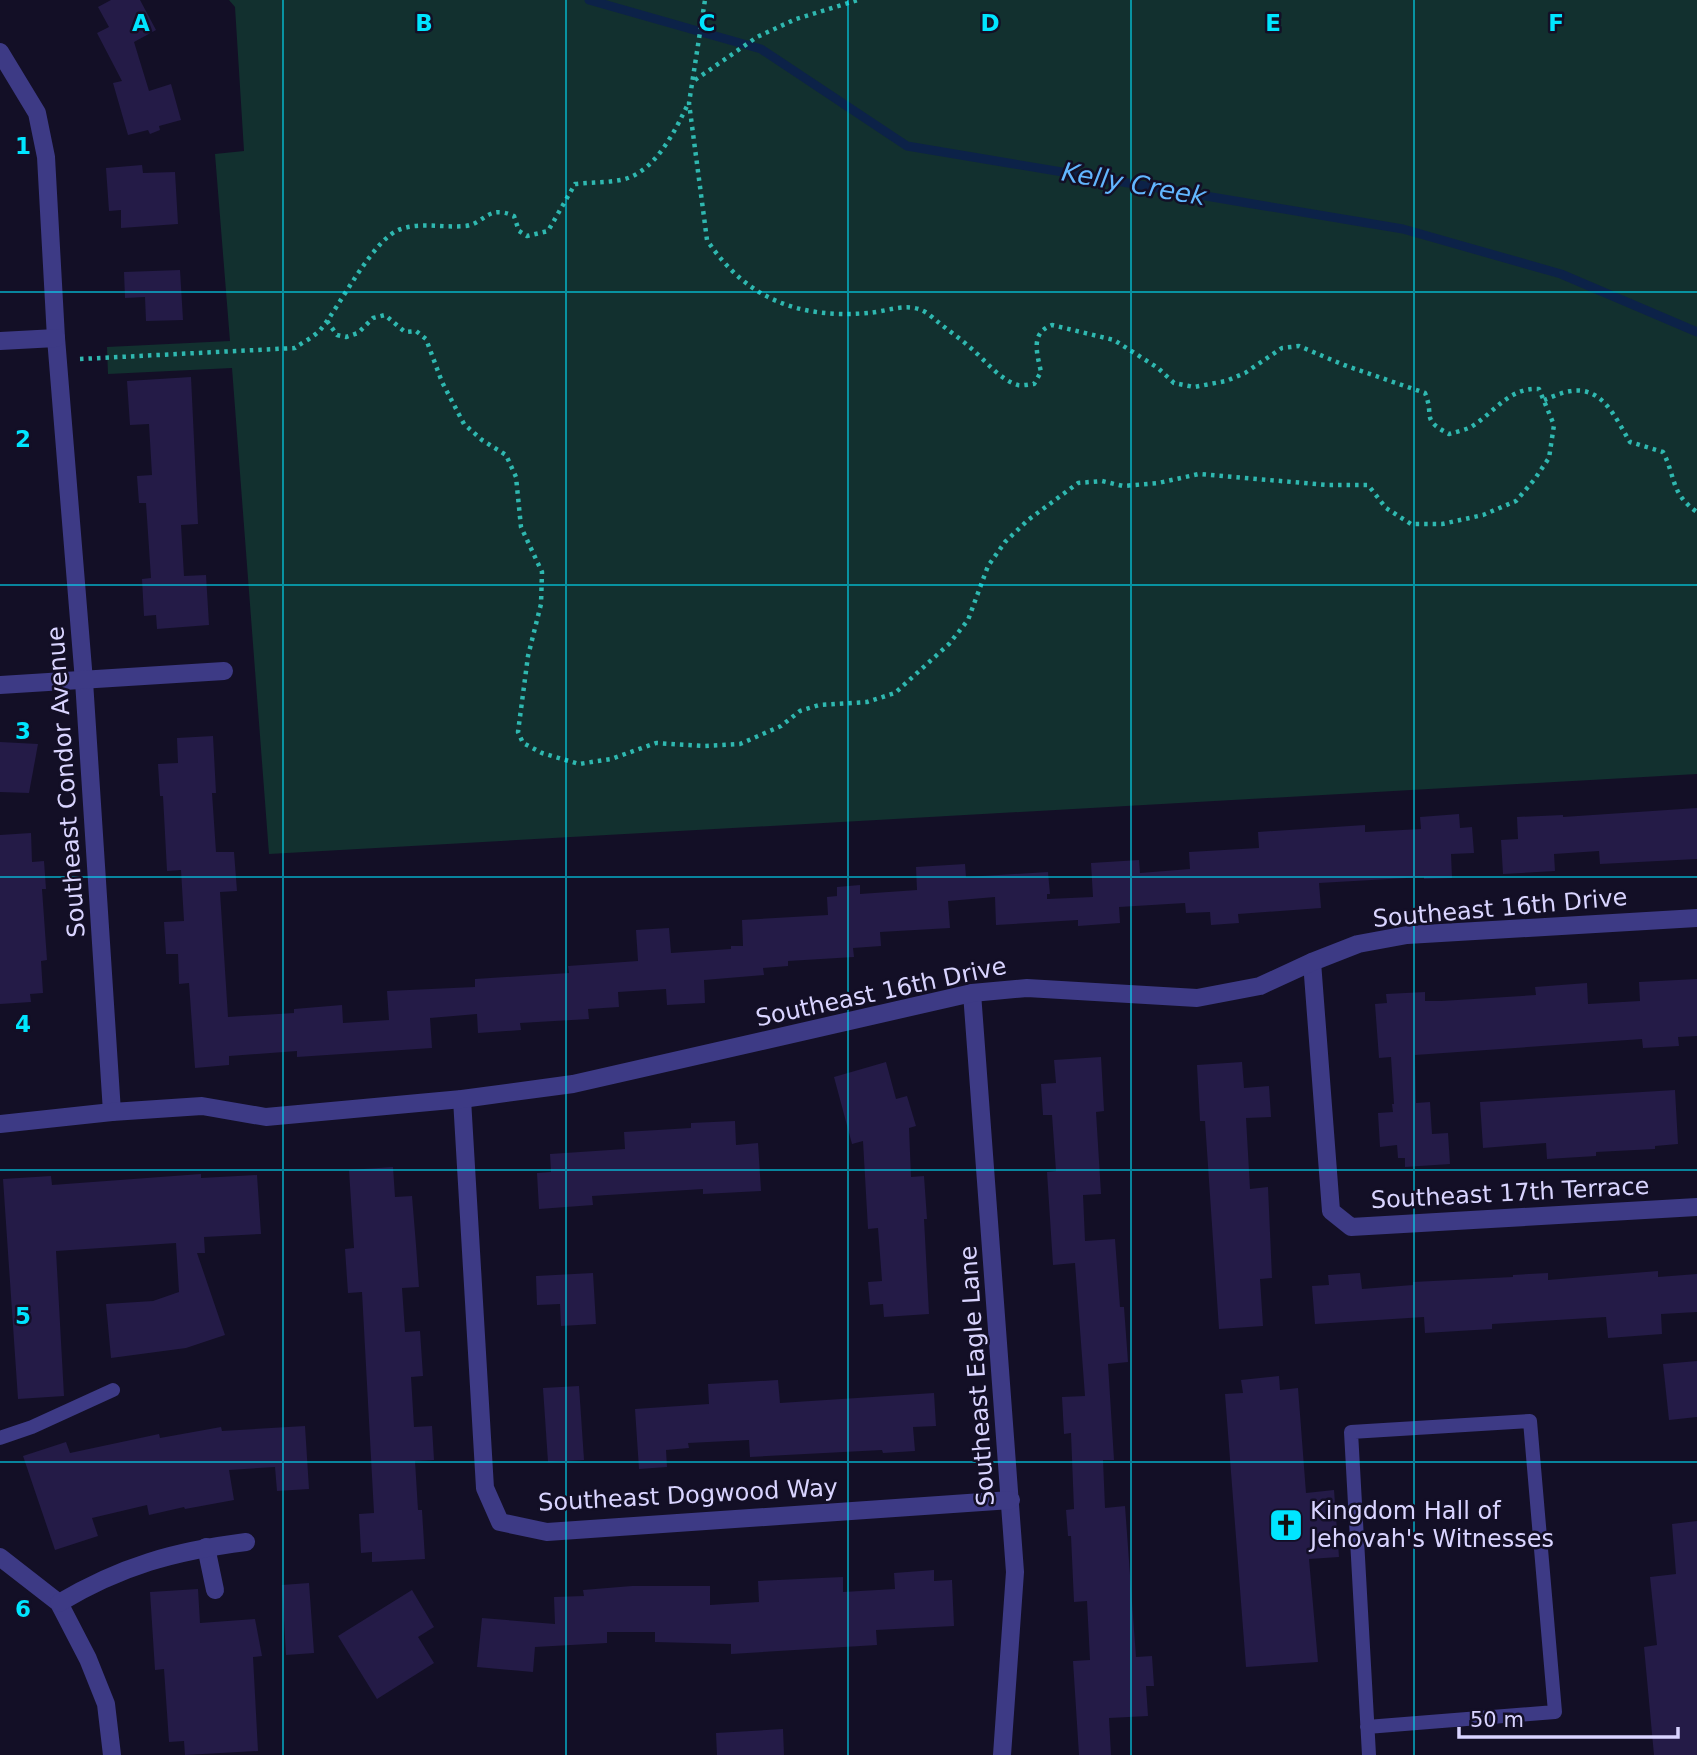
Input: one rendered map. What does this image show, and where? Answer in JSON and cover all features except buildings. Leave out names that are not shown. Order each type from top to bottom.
[{"type":"street","name":"Southeast Condor Avenue","points":[[0,52],[37,113],[46,157],[56,338],[84,681],[112,1112]]},
{"type":"street","points":[[0,341],[56,338]]},
{"type":"street","points":[[0,685],[224,671]]},
{"type":"street","name":"Southeast 16th Drive","points":[[112,1112],[202,1106],[266,1116],[462,1100],[573,1084],[972,993],[1027,988],[1197,998],[1260,986],[1358,944],[1406,935],[1697,918]]},
{"type":"street","name":"Southeast 17th Terrace","points":[[1312,962],[1331,1211],[1351,1227],[1697,1207]]},
{"type":"street","name":"Southeast Eagle Lane","points":[[972,993],[1015,1573],[1002,1755]]},
{"type":"street","name":"Southeast Dogwood Way","points":[[462,1100],[485,1488],[500,1522],[547,1532],[1011,1500]]},
{"type":"street","points":[[0,1124],[112,1112]]},
{"type":"street","points":[[59,1603],[95,1582],[157,1559],[206,1547],[247,1542]]},
{"type":"street","points":[[206,1547],[215,1590]]},
{"type":"street","points":[[0,1557],[59,1603],[88,1659],[106,1704],[112,1755]]},
{"type":"lane","points":[[0,1438],[32,1427],[114,1390]]},
{"type":"lane","points":[[1367,1727],[1555,1712],[1530,1421],[1351,1432],[1367,1727],[1369,1755]]},
{"type":"path","points":[[58,360],[295,348],[319,331],[342,301],[359,270],[397,229],[434,224],[468,226],[482,217],[502,211],[514,216],[519,231],[527,236],[548,231],[575,184],[625,179],[636,174],[650,164],[677,127],[689,103],[694,81],[705,0]]},
{"type":"path","points":[[694,81],[757,37],[796,19],[858,0]]},
{"type":"path","points":[[327,321],[337,335],[346,337],[358,333],[373,318],[385,315],[405,332],[416,331],[426,339],[442,382],[464,424],[482,440],[506,455],[516,477],[521,527],[542,572],[541,604],[528,656],[518,732],[523,743],[542,753],[579,764],[611,759],[656,743],[704,746],[740,744],[781,726],[800,711],[819,705],[867,702],[895,693],[949,644],[968,620],[988,566],[1005,542],[1027,520],[1078,483],[1102,481],[1123,486],[1158,483],[1199,474],[1327,485],[1368,485],[1386,508],[1411,524],[1442,524],[1483,515],[1516,501],[1549,458],[1554,425],[1539,389],[1527,388],[1511,395],[1469,428],[1449,434],[1435,426],[1428,417],[1425,393],[1299,346],[1282,348],[1245,373],[1226,381],[1194,387],[1174,383],[1158,368],[1114,340],[1052,325],[1043,328],[1038,336],[1036,347],[1041,372],[1034,384],[1019,385],[1001,375],[922,310],[906,307],[886,312],[853,314],[805,312],[770,299],[746,284],[716,254],[707,240],[689,103]]},
{"type":"path","points":[[1544,400],[1570,391],[1591,392],[1607,405],[1630,442],[1663,452],[1679,497],[1697,512]]},
{"type":"green space","points":[[229,0],[1697,0],[1697,774],[269,854],[232,368],[108,374],[107,347],[230,341],[215,154],[244,151],[235,7]]},
{"type":"waterway","name":"Kelly Creek","points":[[589,0],[761,49],[907,146],[1403,229],[1561,274],[1697,332]]},
{"type":"place","name":"Kingdom Hall of Jehovah's Witnesses","points":[[1286,1525]]}]
